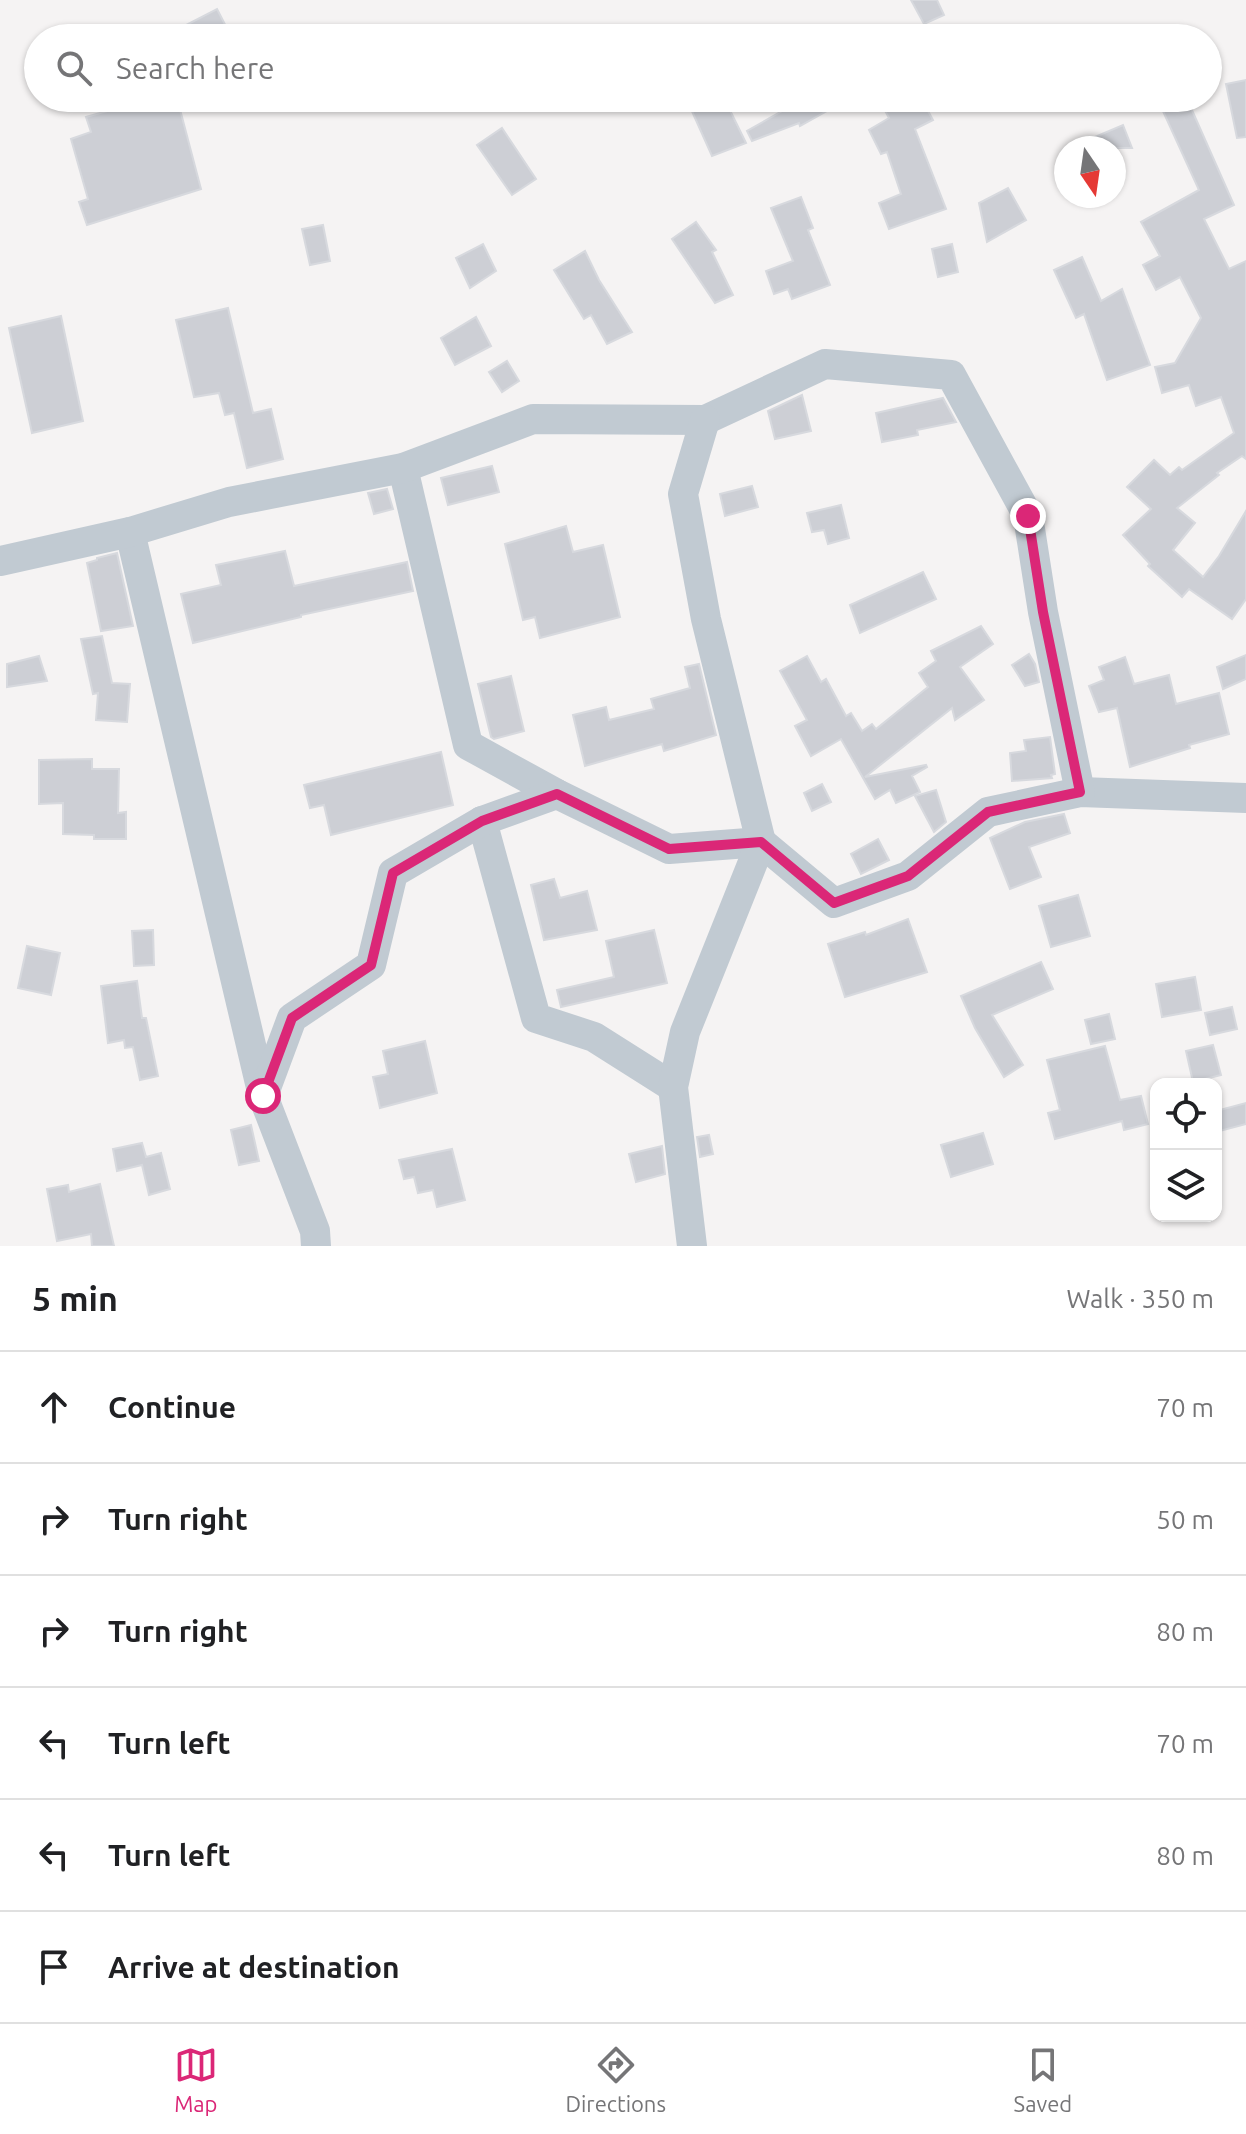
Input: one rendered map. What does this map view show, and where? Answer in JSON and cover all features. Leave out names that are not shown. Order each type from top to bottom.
[{"type":"street","points":[[0,561],[130,532],[229,502],[403,468],[533,419],[705,420],[825,364],[951,375],[1028,516],[1043,612],[1080,792]]},
{"type":"street","points":[[692,1246],[673,1087],[685,1032],[761,842],[706,619],[683,494],[705,420]]},
{"type":"street","points":[[403,468],[468,745],[557,794],[669,849],[761,842],[834,903],[908,876],[988,812],[1080,792],[1246,798]]},
{"type":"street","points":[[130,532],[263,1096],[315,1231],[316,1246]]},
{"type":"street","points":[[263,1096],[292,1018],[371,965],[393,873],[482,821],[557,794]]},
{"type":"street","points":[[482,821],[536,1018],[594,1037],[673,1087]]},
{"type":"building","points":[[911,0],[937,0],[944,15],[924,24]]},
{"type":"building","points":[[217,9],[225,24],[188,24]]},
{"type":"building","points":[[1246,80],[1246,137],[1237,138],[1226,84]]},
{"type":"building","points":[[104,112],[181,112],[201,189],[87,225],[79,202],[88,199],[71,139],[91,132],[86,117]]},
{"type":"building","points":[[692,112],[731,112],[746,143],[712,156]]},
{"type":"building","points":[[780,112],[825,112],[800,126],[799,123],[752,141],[747,131]]},
{"type":"building","points":[[886,112],[929,112],[933,120],[915,129],[946,209],[889,229],[879,203],[901,194],[887,152],[881,154],[869,130],[889,118]]},
{"type":"building","points":[[1163,112],[1193,112],[1234,205],[1204,219],[1229,269],[1246,261],[1246,459],[1242,456],[1217,473],[1219,475],[1177,508],[1195,523],[1173,550],[1203,577],[1246,511],[1246,599],[1232,619],[1189,589],[1182,597],[1148,566],[1150,564],[1123,535],[1151,509],[1127,487],[1154,460],[1170,475],[1179,467],[1182,470],[1234,433],[1221,397],[1196,406],[1189,385],[1162,393],[1155,367],[1175,363],[1201,318],[1180,277],[1156,290],[1143,265],[1160,256],[1141,222],[1199,190]]},
{"type":"building","points":[[1123,125],[1132,148],[1126,148],[1126,136],[1097,136]]},
{"type":"building","points":[[502,128],[536,179],[512,195],[477,145]]},
{"type":"building","points":[[1008,188],[1026,220],[987,242],[979,203]]},
{"type":"building","points":[[801,197],[813,228],[808,230],[830,285],[792,299],[788,289],[774,294],[766,271],[793,261],[771,208]]},
{"type":"building","points":[[696,222],[716,250],[712,252],[733,295],[715,303],[672,239]]},
{"type":"building","points":[[323,225],[330,261],[310,265],[302,229]]},
{"type":"building","points":[[483,244],[496,271],[470,288],[456,258]]},
{"type":"building","points":[[952,244],[958,272],[938,277],[932,249]]},
{"type":"building","points":[[585,251],[599,280],[632,332],[607,344],[591,315],[584,319],[554,270]]},
{"type":"building","points":[[1082,257],[1101,301],[1122,289],[1150,365],[1107,380],[1084,314],[1076,318],[1054,270]]},
{"type":"building","points":[[228,308],[253,413],[271,409],[283,459],[247,468],[234,413],[225,415],[219,393],[194,397],[176,320]]},
{"type":"building","points":[[61,316],[83,421],[32,433],[9,328]]},
{"type":"building","points":[[476,317],[491,346],[455,365],[441,338]]},
{"type":"building","points":[[507,361],[519,381],[502,392],[489,372]]},
{"type":"building","points":[[802,395],[811,431],[775,439],[768,411]]},
{"type":"building","points":[[943,398],[956,422],[917,430],[918,435],[882,442],[876,413]]},
{"type":"building","points":[[492,466],[499,492],[448,505],[441,478]]},
{"type":"building","points":[[752,486],[758,507],[725,516],[720,494]]},
{"type":"building","points":[[387,489],[393,509],[374,514],[368,493]]},
{"type":"building","points":[[841,505],[849,538],[828,544],[824,530],[812,532],[807,513]]},
{"type":"building","points":[[566,526],[573,552],[603,545],[620,617],[540,638],[535,617],[523,620],[505,544]]},
{"type":"building","points":[[285,551],[294,586],[407,562],[413,591],[301,615],[193,643],[181,594],[221,585],[216,565]]},
{"type":"building","points":[[117,553],[133,626],[101,631],[87,563]]},
{"type":"building","points":[[923,572],[936,599],[860,633],[850,605]]},
{"type":"building","points":[[981,626],[993,644],[960,667],[984,700],[955,720],[952,708],[865,777],[926,765],[912,776],[920,792],[896,803],[890,790],[875,799],[841,739],[811,756],[795,726],[807,720],[780,671],[807,656],[821,682],[826,679],[846,716],[851,713],[862,731],[872,724],[876,729],[928,687],[919,673],[936,661],[931,651]]},
{"type":"building","points":[[102,636],[112,683],[130,684],[127,722],[96,720],[98,693],[93,694],[81,639]]},
{"type":"building","points":[[1029,654],[1039,682],[1025,686],[1012,665]]},
{"type":"building","points":[[1246,655],[1246,679],[1223,689],[1217,667]]},
{"type":"building","points":[[39,656],[47,681],[7,687],[7,664]]},
{"type":"building","points":[[1125,657],[1134,684],[1169,675],[1176,704],[1219,693],[1229,734],[1130,767],[1117,708],[1099,712],[1089,686],[1104,680],[1099,667]]},
{"type":"building","points":[[699,664],[716,735],[664,751],[662,744],[585,766],[573,715],[606,707],[609,720],[654,709],[651,699],[690,688],[685,667]]},
{"type":"building","points":[[511,676],[524,731],[494,739],[478,684]]},
{"type":"building","points":[[1050,737],[1055,774],[1051,775],[1052,778],[1012,781],[1010,753],[1026,751],[1024,740]]},
{"type":"building","points":[[441,752],[453,805],[331,835],[324,805],[310,808],[304,785]]},
{"type":"building","points":[[92,759],[92,769],[119,769],[118,813],[126,812],[126,839],[94,839],[94,835],[63,834],[63,803],[39,804],[39,760]]},
{"type":"building","points":[[822,784],[831,802],[812,811],[804,793]]},
{"type":"building","points":[[936,790],[946,822],[934,832],[915,796]]},
{"type":"building","points":[[1064,814],[1070,833],[1029,847],[1041,877],[1010,889],[990,838],[1025,822]]},
{"type":"building","points":[[878,839],[889,860],[861,874],[851,854]]},
{"type":"building","points":[[554,879],[560,898],[587,891],[597,930],[544,940],[531,885]]},
{"type":"building","points":[[1078,895],[1090,936],[1051,947],[1039,906]]},
{"type":"building","points":[[908,919],[927,972],[845,997],[828,944],[865,932],[866,935]]},
{"type":"building","points":[[153,930],[154,965],[134,966],[132,931]]},
{"type":"building","points":[[654,930],[667,983],[561,1007],[557,990],[614,977],[606,941]]},
{"type":"building","points":[[27,946],[60,953],[51,995],[18,988]]},
{"type":"building","points":[[1041,962],[1053,989],[992,1015],[1023,1065],[1004,1077],[975,1028],[961,996]]},
{"type":"building","points":[[1195,977],[1201,1010],[1162,1017],[1156,984]]},
{"type":"building","points":[[137,981],[142,1018],[146,1018],[158,1076],[140,1080],[133,1047],[125,1048],[124,1040],[108,1043],[101,986]]},
{"type":"building","points":[[1232,1007],[1237,1029],[1210,1035],[1205,1013]]},
{"type":"building","points":[[1109,1014],[1115,1039],[1091,1044],[1085,1020]]},
{"type":"building","points":[[425,1041],[437,1093],[380,1108],[373,1077],[388,1074],[383,1051]]},
{"type":"building","points":[[1213,1045],[1221,1075],[1192,1078],[1186,1051]]},
{"type":"building","points":[[1105,1046],[1120,1100],[1141,1096],[1148,1124],[1124,1130],[1122,1121],[1055,1139],[1048,1113],[1060,1110],[1047,1060]]},
{"type":"building","points":[[1246,1103],[1246,1124],[1222,1130],[1222,1109]]},
{"type":"building","points":[[251,1125],[259,1161],[239,1165],[231,1130]]},
{"type":"building","points":[[983,1133],[993,1164],[951,1177],[941,1145]]},
{"type":"building","points":[[709,1135],[713,1154],[700,1157],[697,1137]]},
{"type":"building","points":[[142,1143],[146,1157],[161,1153],[170,1189],[149,1195],[142,1165],[117,1171],[113,1149]]},
{"type":"building","points":[[662,1146],[665,1174],[636,1182],[629,1154]]},
{"type":"building","points":[[452,1149],[465,1200],[437,1207],[433,1190],[418,1193],[414,1177],[404,1179],[399,1160]]},
{"type":"building","points":[[100,1184],[114,1246],[92,1246],[91,1234],[57,1241],[47,1189],[68,1185],[69,1192]]},
{"type":"route","points":[[263,1096],[292,1018],[371,965],[393,873],[482,821],[557,794],[669,849],[761,842],[834,903],[908,876],[988,812],[1080,792],[1043,612],[1028,516]]}]
